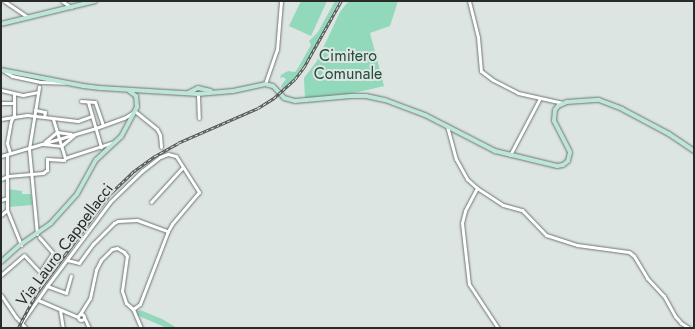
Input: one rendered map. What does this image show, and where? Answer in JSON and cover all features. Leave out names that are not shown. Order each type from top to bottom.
[{"type":"street","points":[[4,1],[28,18]]},
{"type":"street","points":[[62,1],[71,7]]},
{"type":"street","points":[[1,24],[95,1]]},
{"type":"street","points":[[265,84],[277,50],[281,1]]},
{"type":"street","points":[[469,1],[478,37],[481,71],[493,80],[518,93],[563,103],[584,100],[607,102],[669,134],[694,151]]},
{"type":"street","points":[[1,70],[83,86],[142,91],[198,94],[233,90],[265,84],[273,86],[282,96],[287,99],[295,100],[358,95],[385,100],[406,107],[487,147],[510,155],[557,166],[563,165],[568,161],[570,152],[556,126],[553,116],[554,110],[563,103]]},
{"type":"street","points":[[1,70],[12,76],[39,84],[66,83]]},
{"type":"street","points":[[1,275],[24,255],[40,272],[53,253],[38,235],[31,175],[29,149],[39,84]]},
{"type":"street","points":[[187,94],[198,88],[214,91]]},
{"type":"street","points":[[1,262],[21,245],[38,235],[51,223],[77,194],[96,160],[121,137],[136,112],[138,102],[136,96],[128,89]]},
{"type":"street","points":[[1,90],[23,95],[38,92]]},
{"type":"street","points":[[136,96],[142,91]]},
{"type":"street","points":[[14,94],[13,118],[11,121],[7,143],[7,210],[21,245]]},
{"type":"street","points":[[198,94],[199,118]]},
{"type":"street","points":[[510,155],[540,98]]},
{"type":"street","points":[[81,101],[95,102],[103,125]]},
{"type":"street","points":[[88,102],[102,147]]},
{"type":"street","points":[[1,103],[13,103]]},
{"type":"street","points":[[35,110],[45,112],[44,117]]},
{"type":"street","points":[[1,156],[29,149],[58,138],[96,128],[136,112]]},
{"type":"street","points":[[136,112],[157,129],[160,135],[161,147]]},
{"type":"street","points":[[1,119],[34,115],[53,119],[78,121],[92,116]]},
{"type":"street","points":[[53,119],[65,158]]},
{"type":"street","points":[[447,126],[456,159],[467,179],[476,188],[503,205],[522,210],[546,235],[578,245],[629,252],[634,256],[647,278],[664,296],[676,317],[689,328]]},
{"type":"street","points":[[42,144],[56,132],[75,134]]},
{"type":"street","points":[[42,144],[61,146],[75,134]]},
{"type":"street","points":[[1,179],[8,176],[43,173],[47,170],[47,159],[64,160],[65,158],[114,142]]},
{"type":"street","name":"Via Lauro Cappellacci","points":[[22,322],[110,202],[142,171],[168,154],[176,156],[199,192],[172,224],[168,231]]},
{"type":"street","points":[[151,202],[184,167]]},
{"type":"street","points":[[476,188],[465,211],[462,223],[469,284],[498,328]]},
{"type":"street","points":[[1,200],[7,198]]},
{"type":"street","points":[[1,215],[7,210]]},
{"type":"street","points":[[67,260],[79,263],[93,244],[114,223],[118,221],[137,220],[168,231],[144,298],[140,304],[133,309]]},
{"type":"street","points":[[78,315],[90,298],[96,270],[101,260],[112,249],[118,248],[127,256],[122,291],[126,303],[133,309],[141,328]]},
{"type":"street","points":[[47,286],[66,293],[71,276]]},
{"type":"street","points":[[1,295],[16,317],[26,328]]},
{"type":"street","points":[[38,300],[60,310],[78,315],[83,318],[88,326]]},
{"type":"street","points":[[83,318],[85,306]]},
{"type":"street","points":[[60,310],[63,328]]},
{"type":"street","points":[[78,315],[83,318]]},
{"type":"green space","points":[[301,1],[327,1],[311,36],[289,26]]},
{"type":"green space","points":[[335,1],[339,1],[311,54],[293,80],[282,89],[281,86],[286,79],[283,77],[280,78],[281,75],[288,71],[295,72],[298,68],[311,45],[309,41],[318,32]]},
{"type":"green space","name":"Cimitero Comunale","points":[[351,1],[398,1],[390,26],[370,33],[384,86],[350,94],[305,98],[304,78],[317,61],[340,12],[347,3]]},
{"type":"green space","points":[[8,189],[22,191],[22,194],[31,194],[32,205],[9,207]]},
{"type":"green space","points":[[140,310],[162,319],[177,328],[167,328],[139,316],[136,314],[137,311]]},
{"type":"railway","points":[[18,328],[36,294],[109,195],[134,171],[155,156],[178,143],[258,108],[274,98],[295,79],[304,67],[341,1]]}]
